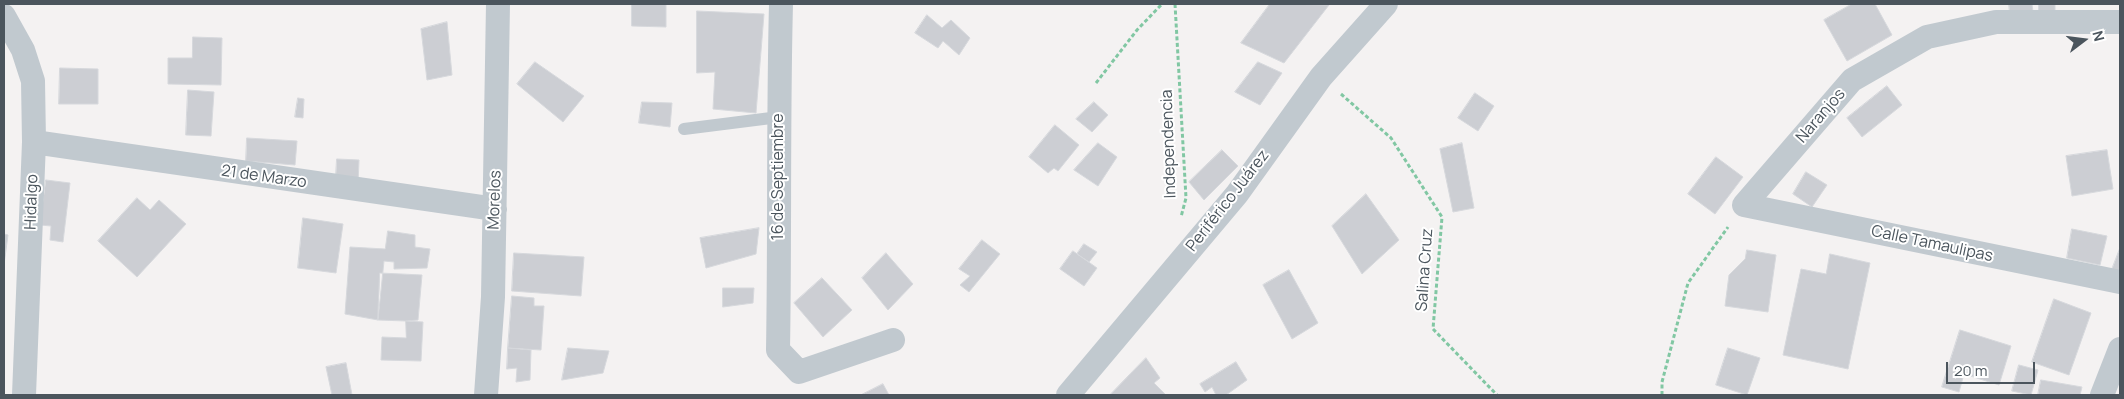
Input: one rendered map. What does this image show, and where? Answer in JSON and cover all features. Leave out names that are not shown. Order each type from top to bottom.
[{"type":"street","name":"Morelos","points":[[486,395],[493,297],[498,4]]},
{"type":"street","name":"16 de Septiembre","points":[[781,4],[778,117],[780,249],[778,350],[799,372],[893,340]]},
{"type":"street","name":"Periférico Juárez","points":[[1068,395],[1237,194],[1321,77],[1386,4]]},
{"type":"street","name":"Hidalgo","points":[[4,16],[23,50],[33,81],[34,142],[24,395]]},
{"type":"street","name":"Naranjos","points":[[1744,205],[1852,80],[1927,37],[1996,22],[2120,22]]},
{"type":"street","name":"21 de Marzo","points":[[34,142],[494,209]]},
{"type":"street","name":"Calle Tamaulipas","points":[[1744,205],[2120,282]]},
{"type":"street","points":[[2102,395],[2120,349]]},
{"type":"lane","points":[[684,129],[778,117]]},
{"type":"path","points":[[1096,83],[1137,30],[1162,4]]},
{"type":"path","name":"Independencia","points":[[1175,4],[1186,198],[1178,226]]},
{"type":"path","name":"Salina Cruz","points":[[1321,77],[1392,138],[1442,217],[1433,329],[1498,395]]},
{"type":"path","points":[[1662,395],[1662,382],[1688,283],[1744,205]]},
{"type":"building","points":[[632,4],[666,4],[666,27],[632,26]]},
{"type":"building","points":[[1270,4],[1329,5],[1284,63],[1241,43]]},
{"type":"building","points":[[1852,4],[1875,4],[1892,35],[1847,61],[1824,20]]},
{"type":"building","points":[[2009,4],[2032,4],[2033,12],[2010,13]]},
{"type":"building","points":[[2039,4],[2055,4],[2055,14],[2039,14]]},
{"type":"building","points":[[697,11],[764,14],[756,113],[713,109],[715,72],[697,73]]},
{"type":"building","points":[[927,15],[942,28],[951,20],[970,38],[959,55],[943,41],[938,48],[915,33]]},
{"type":"building","points":[[447,22],[452,75],[427,80],[421,29]]},
{"type":"building","points":[[193,37],[222,38],[221,85],[168,84],[168,58],[192,58]]},
{"type":"building","points":[[535,62],[584,96],[563,122],[517,84]]},
{"type":"building","points":[[1258,62],[1282,73],[1260,105],[1235,92]]},
{"type":"building","points":[[60,68],[98,69],[98,104],[59,104]]},
{"type":"building","points":[[1887,86],[1902,105],[1862,137],[1847,118]]},
{"type":"building","points":[[188,90],[214,92],[211,136],[186,135]]},
{"type":"building","points":[[1475,93],[1494,106],[1478,131],[1458,118]]},
{"type":"building","points":[[298,98],[304,99],[303,118],[295,117]]},
{"type":"building","points":[[642,102],[672,103],[670,127],[639,123]]},
{"type":"building","points":[[1094,102],[1108,115],[1092,132],[1076,119]]},
{"type":"building","points":[[1055,125],[1079,145],[1058,171],[1054,168],[1048,173],[1029,157]]},
{"type":"building","points":[[247,138],[297,141],[295,165],[246,161]]},
{"type":"building","points":[[1098,143],[1117,157],[1098,186],[1074,170]]},
{"type":"building","points":[[1462,143],[1474,208],[1453,212],[1440,149]]},
{"type":"building","points":[[1222,150],[1238,166],[1204,200],[1189,182]]},
{"type":"building","points":[[2107,150],[2113,189],[2072,196],[2066,156]]},
{"type":"building","points":[[1716,157],[1743,177],[1715,214],[1688,194]]},
{"type":"building","points":[[337,159],[359,160],[358,185],[336,175]]},
{"type":"building","points":[[1806,172],[1827,185],[1812,207],[1793,194]]},
{"type":"building","points":[[46,180],[70,183],[63,242],[50,240],[51,226],[40,225]]},
{"type":"building","points":[[1366,194],[1399,240],[1362,274],[1332,226]]},
{"type":"building","points":[[137,198],[150,210],[159,200],[186,224],[137,277],[98,241]]},
{"type":"building","points":[[303,218],[343,224],[336,273],[298,268]]},
{"type":"building","points":[[759,228],[756,254],[706,268],[700,238]]},
{"type":"building","points":[[2072,229],[2107,236],[2100,265],[2067,258]]},
{"type":"building","points":[[388,231],[415,235],[415,247],[430,249],[427,268],[394,269],[394,262],[384,261],[378,320],[345,314],[350,247],[385,249]]},
{"type":"building","points":[[4,234],[8,235],[4,265]]},
{"type":"building","points":[[982,240],[1000,254],[969,292],[960,285],[970,276],[959,269]]},
{"type":"building","points":[[1084,244],[1097,252],[1089,262],[1077,254]]},
{"type":"building","points":[[2120,248],[2120,276],[2111,272]]},
{"type":"building","points":[[1747,250],[1776,255],[1768,312],[1725,306],[1729,275],[1745,259]]},
{"type":"building","points":[[1073,251],[1097,268],[1084,286],[1060,269]]},
{"type":"building","points":[[514,253],[584,257],[581,296],[512,291]]},
{"type":"building","points":[[886,253],[913,284],[888,310],[862,278]]},
{"type":"building","points":[[1830,254],[1870,263],[1848,369],[1783,355],[1801,269],[1826,274]]},
{"type":"building","points":[[1289,270],[1318,323],[1292,339],[1263,285]]},
{"type":"building","points":[[380,273],[422,275],[418,320],[378,320]]},
{"type":"building","points":[[822,278],[852,310],[823,337],[794,303]]},
{"type":"building","points":[[723,288],[754,288],[753,303],[723,307]]},
{"type":"building","points":[[512,296],[534,298],[534,306],[544,306],[541,350],[508,348]]},
{"type":"building","points":[[2054,299],[2091,313],[2069,375],[2032,362]]},
{"type":"building","points":[[406,321],[423,322],[421,361],[381,360],[382,337],[406,338]]},
{"type":"building","points":[[1960,330],[2011,346],[1999,385],[1964,374],[1959,392],[1942,387]]},
{"type":"building","points":[[508,348],[531,350],[530,380],[516,382],[517,368],[507,369]]},
{"type":"building","points":[[568,348],[609,351],[603,373],[562,380]]},
{"type":"building","points":[[1728,348],[1760,358],[1747,395],[1716,385]]},
{"type":"building","points":[[1146,358],[1160,378],[1154,383],[1166,395],[1110,395]]},
{"type":"building","points":[[1236,362],[1247,380],[1226,395],[1216,395],[1212,387],[1205,392],[1200,384]]},
{"type":"building","points":[[346,363],[352,395],[332,395],[326,367]]},
{"type":"building","points":[[2019,365],[2038,370],[2031,395],[2012,391]]},
{"type":"building","points":[[2041,380],[2082,387],[2080,395],[2038,395]]},
{"type":"building","points":[[883,384],[889,395],[861,395]]}]
